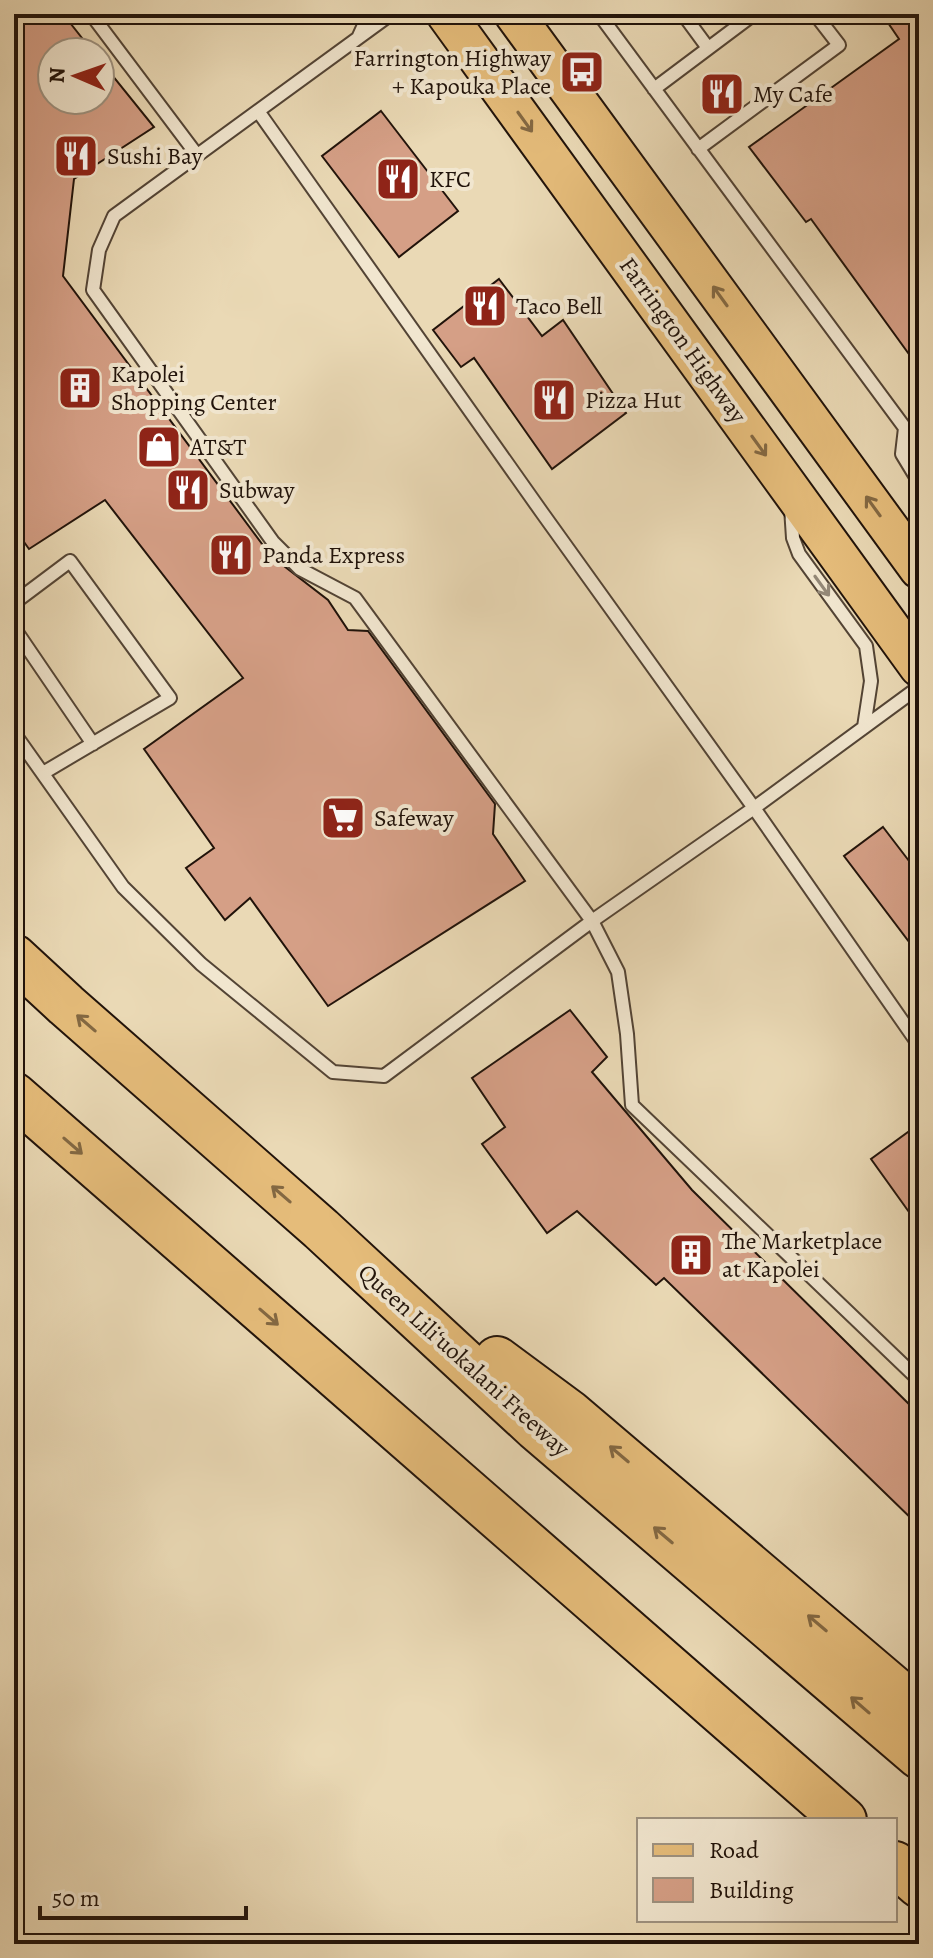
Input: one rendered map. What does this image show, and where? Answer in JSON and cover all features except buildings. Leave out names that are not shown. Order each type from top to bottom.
[{"type":"highway","name":"Queen Liliʻuokalani Freeway","points":[[14,957],[321,1229],[536,1428],[919,1756]]},
{"type":"highway","points":[[14,1095],[842,1818]]},
{"type":"highway","points":[[321,1229],[570,1413],[919,1710]]},
{"type":"highway","points":[[487,1507],[801,1818]]},
{"type":"highway","points":[[897,1866],[919,1885]]},
{"type":"highway","points":[[897,1901],[919,1919]]},
{"type":"main road","name":"Farrington Highway","points":[[446,14],[919,667]]},
{"type":"main road","points":[[514,14],[919,569]]},
{"type":"lane","points":[[91,14],[197,155]]},
{"type":"lane","points":[[359,36],[369,14]]},
{"type":"lane","points":[[391,14],[114,216],[99,250],[93,290],[273,542],[300,569],[355,598],[592,921],[618,972],[627,1034],[632,1105],[919,1380]]},
{"type":"lane","points":[[599,14],[905,428],[919,431]]},
{"type":"lane","points":[[683,14],[708,48]]},
{"type":"lane","points":[[654,89],[754,14]]},
{"type":"lane","points":[[698,149],[839,45],[815,14]]},
{"type":"lane","points":[[258,111],[919,1045]]},
{"type":"lane","points":[[905,428],[902,454],[919,482]]},
{"type":"lane","points":[[790,488],[793,538],[799,554],[866,646],[871,681],[864,727]]},
{"type":"lane","points":[[14,603],[70,561],[170,698],[43,773]]},
{"type":"lane","points":[[14,628],[93,744]]},
{"type":"lane","points":[[14,733],[123,887],[201,964],[333,1072],[384,1076],[592,921],[919,687]]},
{"type":"place","name":"Farrington Highway + Kapouka Place","points":[[582,72]]},
{"type":"place","name":"My Cafe","points":[[722,94]]},
{"type":"place","name":"Sushi Bay","points":[[76,156]]},
{"type":"place","name":"KFC","points":[[398,179]]},
{"type":"place","name":"Taco Bell","points":[[485,306]]},
{"type":"place","name":"Kapolei Shopping Center","points":[[80,388]]},
{"type":"place","name":"Pizza Hut","points":[[554,400]]},
{"type":"place","name":"AT&T","points":[[159,447]]},
{"type":"place","name":"Subway","points":[[188,490]]},
{"type":"place","name":"Panda Express","points":[[231,555]]},
{"type":"place","name":"Safeway","points":[[343,818]]},
{"type":"place","name":"The Marketplace at Kapolei","points":[[691,1255]]}]
